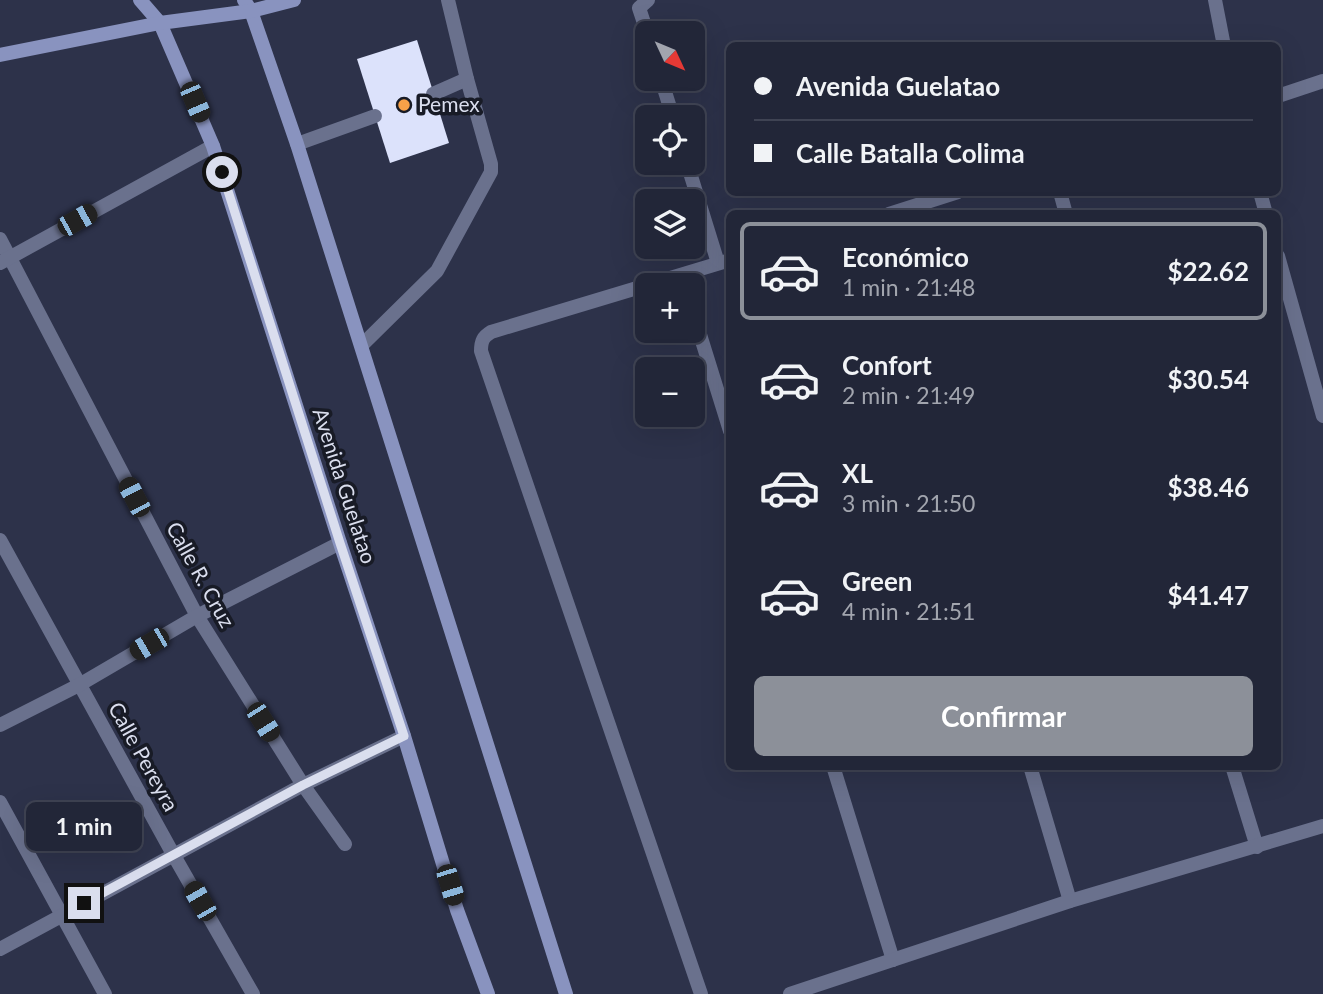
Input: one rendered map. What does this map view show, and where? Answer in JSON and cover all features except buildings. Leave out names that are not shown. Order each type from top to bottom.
[{"type":"main road","name":"Avenida Guelatao","points":[[140,0],[160,23],[213,146],[404,736],[457,910],[488,994]]},
{"type":"main road","points":[[0,55],[247,5],[294,0]]},
{"type":"main road","points":[[247,5],[297,144],[362,345],[566,994]]},
{"type":"street","points":[[362,345],[437,271],[491,172],[449,0]]},
{"type":"street","points":[[643,21],[639,8],[648,0]]},
{"type":"street","points":[[1215,0],[1223,42]]},
{"type":"street","points":[[433,94],[467,79]]},
{"type":"street","points":[[1281,95],[1323,81]]},
{"type":"street","points":[[297,144],[375,116]]},
{"type":"street","points":[[5,260],[213,146]]},
{"type":"street","points":[[691,175],[724,262],[699,273]]},
{"type":"street","points":[[902,210],[945,196]]},
{"type":"street","name":"Calle R. Cruz","points":[[0,239],[5,260],[197,616],[303,785],[345,844]]},
{"type":"street","points":[[1281,267],[1323,416]]},
{"type":"street","points":[[635,293],[491,332],[484,335],[481,351],[701,994]]},
{"type":"street","points":[[703,343],[726,418]]},
{"type":"street","name":"Calle Pereyra","points":[[0,540],[253,994]]},
{"type":"street","points":[[0,725],[79,685],[197,616],[340,543]]},
{"type":"street","points":[[0,949],[303,785],[404,736]]},
{"type":"street","points":[[834,770],[893,960]]},
{"type":"street","points":[[1031,770],[1069,901]]},
{"type":"street","points":[[1233,770],[1256,847]]},
{"type":"street","points":[[0,802],[105,994]]},
{"type":"street","points":[[790,994],[1069,901],[1323,826]]},
{"type":"place","name":"Pemex","points":[[404,105]]},
{"type":"route","points":[[84,903],[303,785],[404,736],[222,172]]}]
